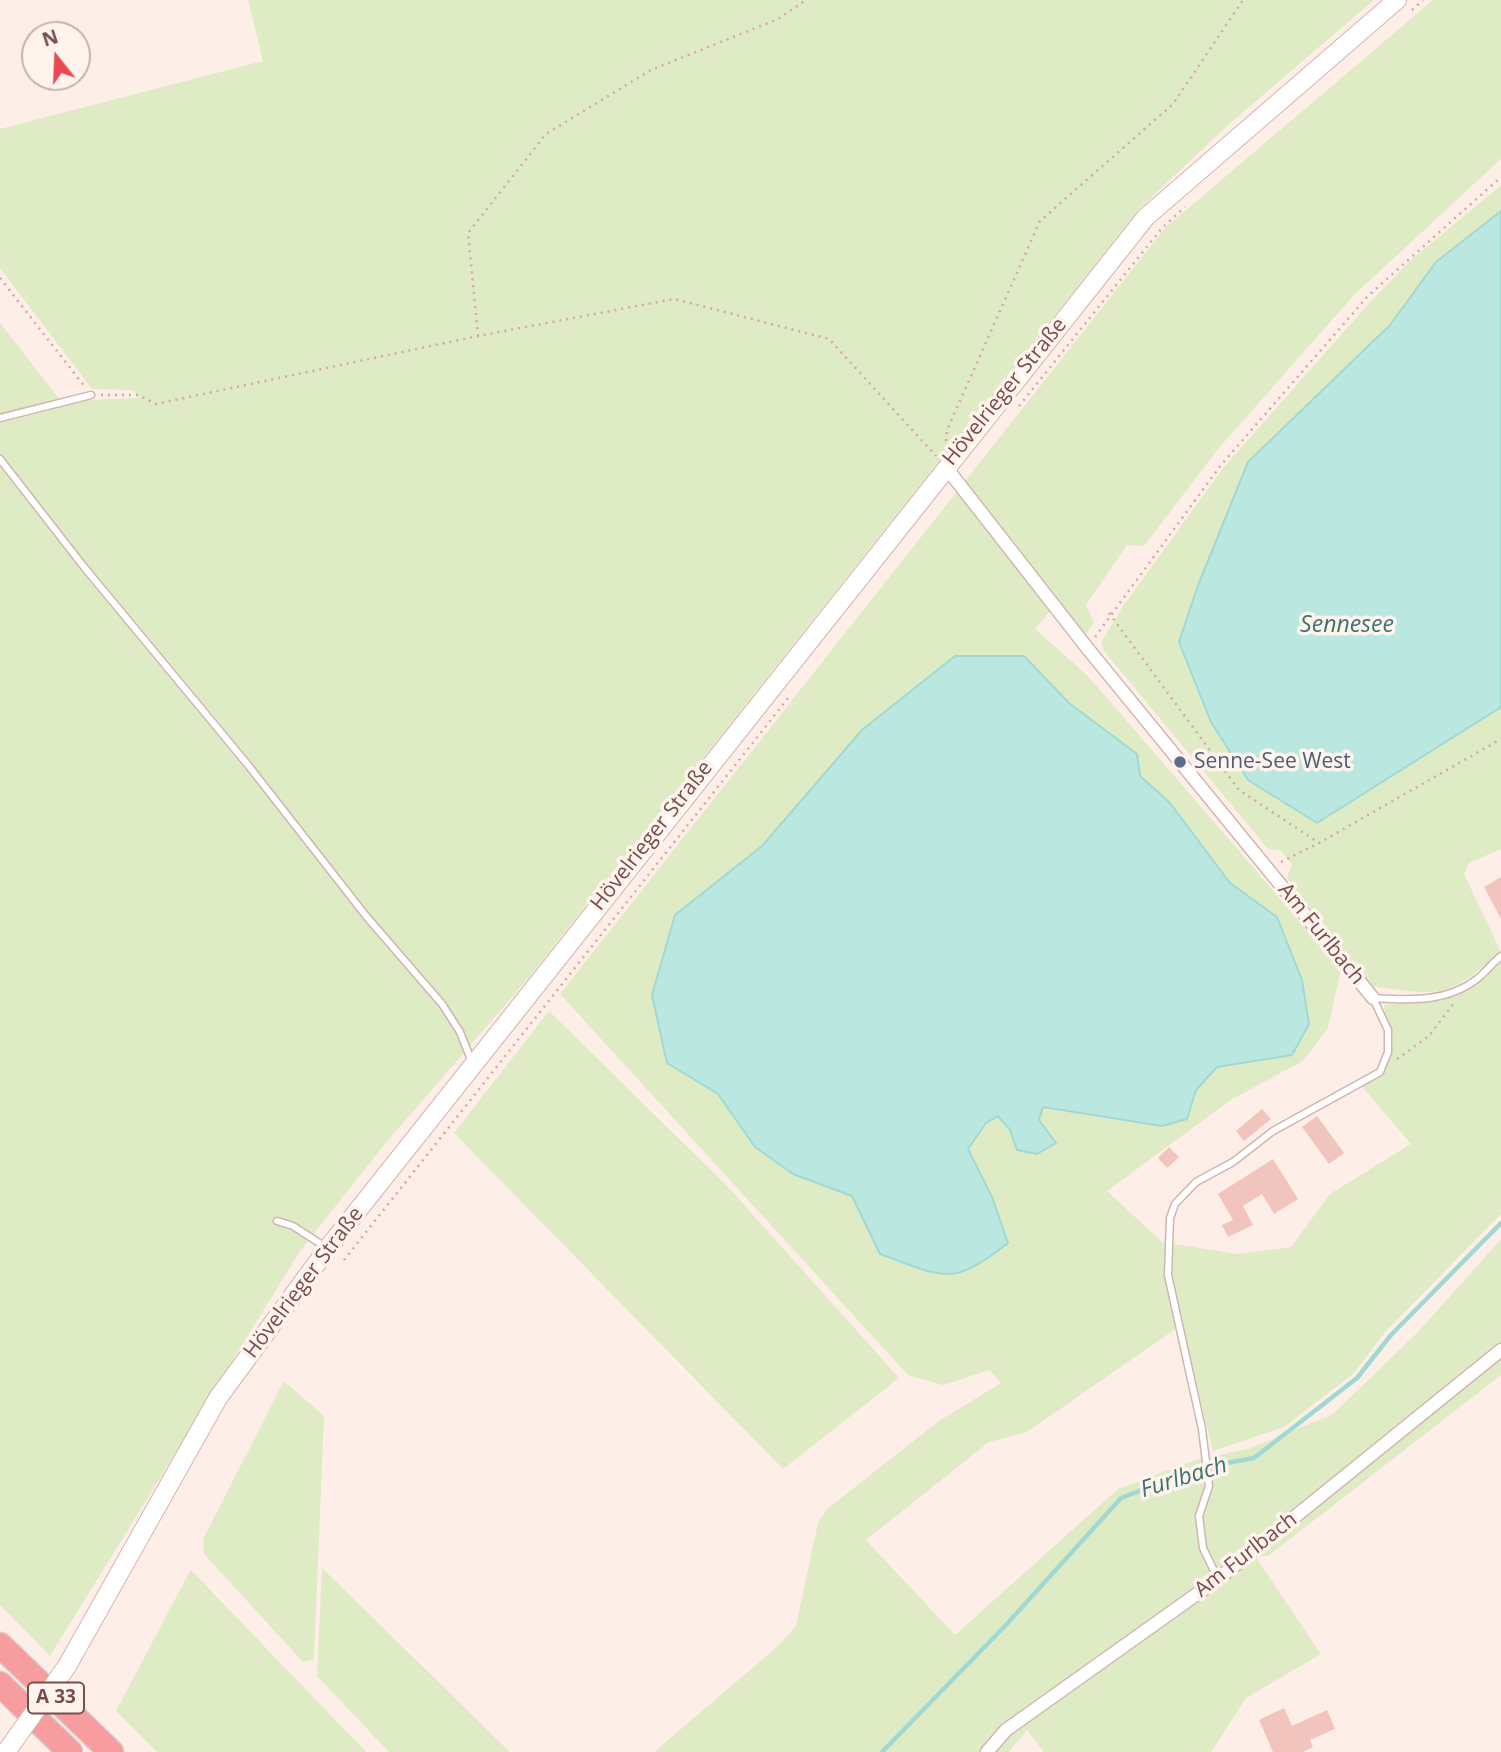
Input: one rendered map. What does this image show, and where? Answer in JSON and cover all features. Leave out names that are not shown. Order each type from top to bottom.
[{"type":"highway","name":"A 33","points":[[0,1645],[111,1752]]},
{"type":"highway","name":"A 33","points":[[0,1684],[70,1752]]},
{"type":"main road","name":"Hövelrieger Straße","points":[[6,1752],[67,1666],[218,1398],[328,1248],[945,466],[1146,216],[1400,8]]},
{"type":"street","name":"Am Furlbach","points":[[945,466],[1088,649],[1373,998]]},
{"type":"street","name":"Am Furlbach","points":[[987,1752],[1006,1730],[1218,1579],[1501,1350]]},
{"type":"lane","points":[[0,418],[91,395]]},
{"type":"lane","points":[[0,459],[83,568],[240,755],[366,916],[442,1004],[460,1032],[473,1064]]},
{"type":"lane","points":[[1218,1579],[1203,1548],[1199,1516],[1209,1486],[1202,1429],[1168,1275],[1168,1233],[1175,1204],[1196,1182],[1233,1162],[1273,1130],[1380,1072],[1388,1052],[1388,1030],[1373,998],[1431,999],[1478,979],[1501,956]]},
{"type":"lane","points":[[277,1221],[293,1226],[328,1248]]},
{"type":"path","points":[[478,336],[468,233],[546,134],[651,70],[778,19],[806,0]]},
{"type":"path","points":[[945,466],[947,430],[1040,220],[1173,104],[1243,0]]},
{"type":"path","points":[[1400,8],[1423,0]]},
{"type":"path","points":[[1088,649],[1109,613],[1221,465],[1368,296],[1501,177]]},
{"type":"path","points":[[1017,408],[1162,228],[1192,201]]},
{"type":"path","points":[[0,278],[91,395],[138,395],[156,404],[478,336],[674,299],[829,339],[945,466]]},
{"type":"path","points":[[1109,613],[1239,790],[1319,843]]},
{"type":"path","points":[[344,1260],[796,687]]},
{"type":"path","points":[[1270,870],[1501,739]]},
{"type":"path","points":[[1380,1072],[1429,1036],[1462,988]]},
{"type":"green space","points":[[248,0],[1374,0],[1228,125],[1139,209],[526,981],[384,1145],[300,1251],[50,1656],[0,1605],[0,323],[61,401],[139,398],[132,390],[92,389],[0,268],[0,129],[263,61]]},
{"type":"green space","points":[[1433,0],[1501,0],[1501,159],[1355,294],[1218,449],[1144,546],[1127,545],[1086,605],[1094,622],[1084,638],[1058,602],[1035,629],[1087,675],[1341,969],[1328,1028],[1303,1061],[1232,1099],[1107,1191],[1162,1242],[1237,1254],[1291,1247],[1330,1194],[1411,1144],[1360,1084],[1381,1072],[1389,1052],[1384,1005],[1418,1002],[1447,995],[1473,983],[1501,962],[1501,1214],[1386,1331],[1354,1373],[1284,1427],[1213,1451],[1181,1322],[1174,1330],[1027,1432],[989,1442],[866,1540],[955,1635],[1118,1489],[1193,1461],[1251,1448],[1333,1414],[1418,1332],[1501,1239],[1501,1375],[1268,1556],[1255,1556],[1321,1654],[1246,1698],[1211,1752],[1044,1752],[1027,1730],[1009,1752],[654,1752],[776,1648],[796,1626],[818,1523],[827,1509],[939,1421],[1001,1383],[990,1370],[943,1385],[908,1375],[560,994],[1165,228]],"holes":[[[1024,656],[1069,703],[1137,754],[1139,776],[1170,803],[1230,883],[1277,917],[1302,980],[1309,1024],[1249,1063],[1217,1067],[1196,1090],[1116,1120],[1043,1107],[1039,1120],[1017,1150],[1010,1130],[998,1116],[986,1123],[968,1148],[992,1197],[1008,1243],[880,1254],[852,1196],[793,1174],[755,1147],[718,1094],[675,915],[762,846],[862,730]]]},
{"type":"green space","points":[[1501,185],[1501,211],[1436,262],[1390,325],[1248,462],[1197,588],[1179,642],[1317,823],[1501,707],[1501,849],[1469,863],[1464,874],[1501,952],[1454,986],[1442,990],[1413,992],[1371,986],[1287,878],[1292,864],[1280,850],[1268,849],[1104,651],[1101,642],[1123,606],[1224,467],[1371,301],[1410,261]]},
{"type":"green space","points":[[549,1011],[729,1188],[899,1378],[783,1469],[454,1133]]},
{"type":"green space","points":[[284,1381],[324,1416],[314,1659],[303,1662],[204,1554],[203,1539]]},
{"type":"green space","points":[[322,1568],[510,1752],[389,1752],[317,1676]]},
{"type":"green space","points":[[191,1569],[366,1752],[157,1752],[116,1711]]},
{"type":"water","name":"Sennesee","points":[[1501,211],[1501,707],[1317,823],[1248,780],[1211,722],[1179,642],[1197,588],[1248,462],[1390,325],[1436,262]]},
{"type":"water","points":[[955,656],[1024,656],[1069,703],[1137,754],[1140,776],[1170,803],[1230,883],[1277,917],[1302,980],[1309,1024],[1292,1055],[1217,1067],[1196,1090],[1187,1119],[1162,1126],[1043,1107],[1039,1120],[1056,1143],[1037,1154],[1017,1150],[1010,1130],[998,1116],[986,1123],[968,1149],[992,1197],[1008,1243],[973,1267],[947,1274],[919,1268],[880,1254],[852,1196],[793,1174],[755,1147],[718,1094],[667,1063],[652,995],[675,915],[762,846],[862,730]]},
{"type":"building","points":[[1501,877],[1501,919],[1484,887]]},
{"type":"building","points":[[1262,1109],[1271,1119],[1244,1141],[1236,1131]]},
{"type":"building","points":[[1317,1116],[1344,1153],[1329,1164],[1302,1127]]},
{"type":"building","points":[[1169,1147],[1179,1157],[1167,1168],[1158,1158]]},
{"type":"building","points":[[1273,1159],[1298,1199],[1274,1214],[1262,1194],[1243,1206],[1253,1225],[1228,1237],[1222,1225],[1233,1220],[1218,1194]]},
{"type":"building","points":[[1284,1708],[1292,1726],[1327,1710],[1335,1729],[1310,1740],[1313,1747],[1303,1752],[1273,1752],[1259,1720]]},
{"type":"waterway","name":"Furlbach","points":[[882,1752],[1005,1626],[1121,1498],[1200,1468],[1254,1458],[1357,1378],[1391,1335],[1501,1223]]},
{"type":"place","name":"Senne-See West","points":[[1180,762]]}]
